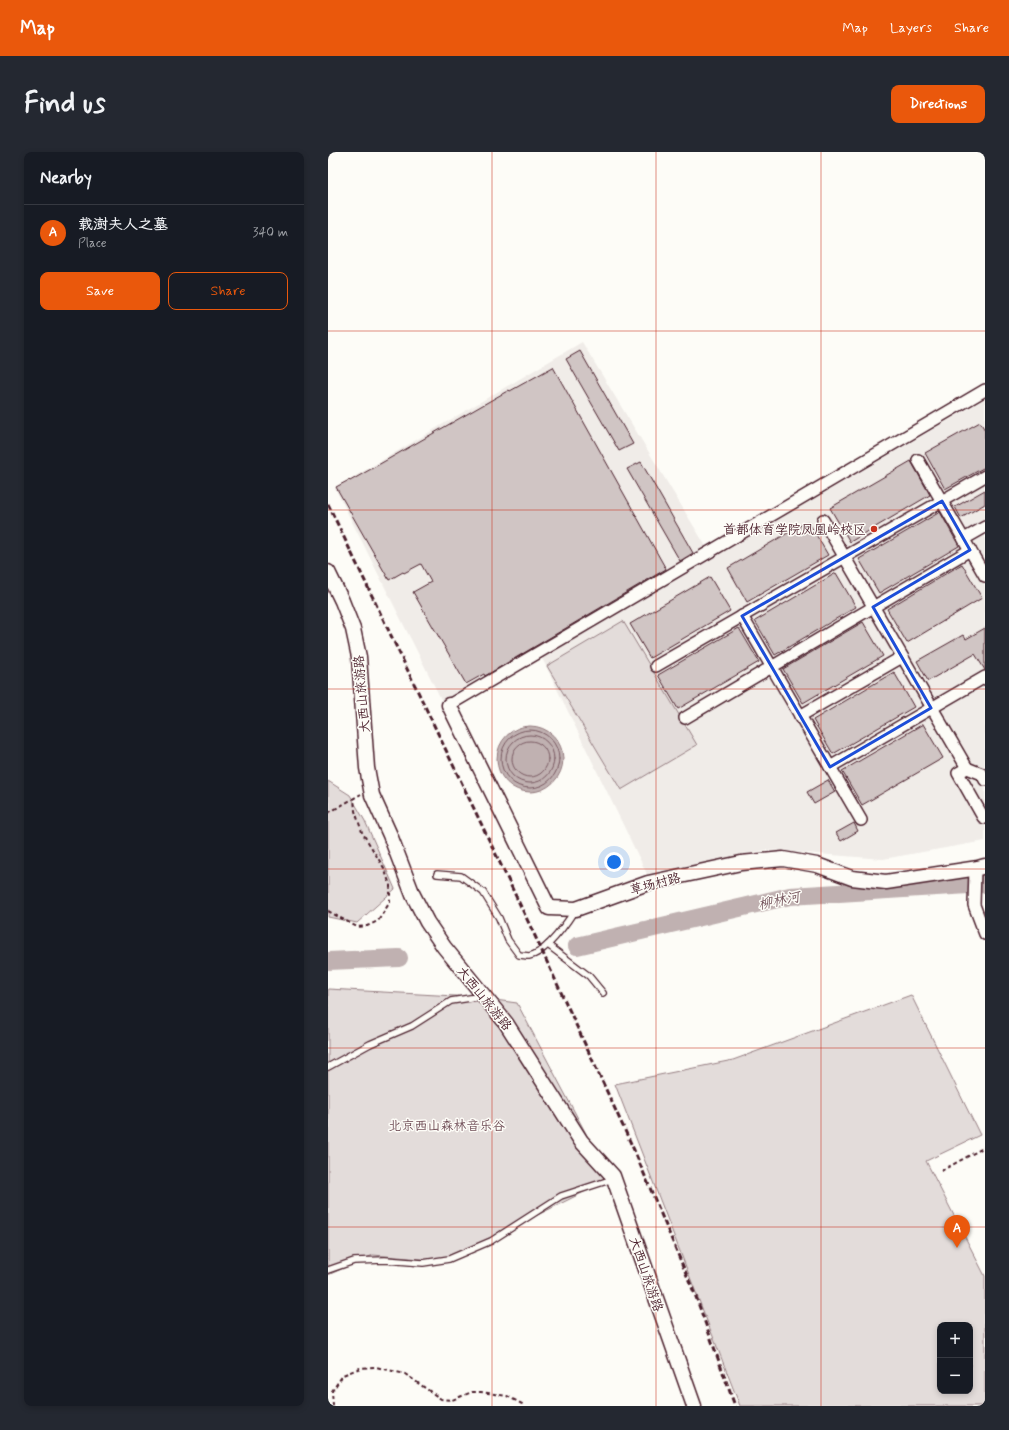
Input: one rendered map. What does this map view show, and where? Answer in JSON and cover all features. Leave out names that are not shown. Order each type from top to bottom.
[{"type":"street","points":[[450,705],[985,390]]},
{"type":"street","points":[[918,460],[985,576]]},
{"type":"street","points":[[656,666],[985,476]]},
{"type":"street","points":[[823,520],[967,768],[982,774],[985,780]]},
{"type":"street","points":[[964,539],[985,527]]},
{"type":"street","points":[[685,718],[970,550]]},
{"type":"street","name":"大西山旅游路","points":[[328,572],[353,629],[359,657],[367,761],[371,788],[377,809],[390,835],[413,895],[427,922],[444,947],[510,1029],[581,1141],[613,1176],[694,1406]]},
{"type":"street","points":[[742,616],[861,820]]},
{"type":"street","points":[[800,716],[902,657]]},
{"type":"street","points":[[830,767],[985,677]]},
{"type":"street","name":"草场村路","points":[[450,705],[549,908],[576,909],[648,883],[741,863],[784,858],[817,865],[852,878],[886,882],[978,870]]},
{"type":"street","points":[[967,768],[958,773],[983,817],[985,818]]},
{"type":"street","points":[[978,870],[974,905],[985,934]]},
{"type":"lane","points":[[437,874],[461,876],[483,892],[499,918],[508,940],[519,955],[530,956],[548,945],[567,923],[576,909]]},
{"type":"lane","points":[[548,945],[589,976],[603,993]]},
{"type":"lane","points":[[328,1067],[370,1044],[412,1026],[451,1001],[483,996]]},
{"type":"lane","points":[[328,1270],[354,1261],[385,1260],[423,1263],[449,1259],[491,1241],[561,1196],[614,1179]]},
{"type":"path","points":[[328,813],[371,788]]},
{"type":"path","points":[[328,911],[357,927],[367,926],[378,921],[390,902],[390,885],[384,868],[362,832],[355,811],[354,798]]},
{"type":"path","points":[[941,1171],[985,1147]]},
{"type":"path","points":[[333,1406],[332,1391],[343,1375],[360,1368],[376,1366],[405,1374],[441,1399],[452,1400],[472,1392],[488,1392],[507,1396],[523,1406]]},
{"type":"highlighted area","points":[[942,501],[970,550],[873,607],[931,708],[830,767],[742,616]]},
{"type":"shaded area","points":[[582,342],[707,548],[443,703],[335,488]]},
{"type":"shaded area","name":"首都体育学院凤凰岭校区","points":[[985,399],[985,841],[883,859],[766,850],[647,874],[542,658]]},
{"type":"green space","points":[[623,621],[697,745],[621,790],[547,666]]},
{"type":"green space","points":[[328,781],[350,795],[365,821],[395,889],[357,923],[328,917]]},
{"type":"green space","name":"北京西山森林音乐谷","points":[[328,989],[473,997],[517,1003],[610,1179],[445,1261],[373,1255],[328,1275]]},
{"type":"green space","points":[[911,995],[980,1135],[926,1161],[985,1276],[985,1406],[740,1406],[615,1084],[733,1060]]},
{"type":"water","points":[[524,726],[536,726],[548,731],[558,741],[563,753],[561,772],[548,787],[536,792],[524,792],[512,787],[502,777],[497,765],[497,753],[502,741],[512,731]]},
{"type":"building","points":[[580,351],[633,444],[619,451],[566,359]]},
{"type":"building","points":[[553,367],[666,569],[485,676],[484,674],[466,684],[413,592],[431,582],[421,564],[389,580],[336,487],[349,480],[350,481],[509,390],[510,391]]},
{"type":"building","points":[[980,422],[985,430],[985,467],[945,489],[925,453]]},
{"type":"building","points":[[911,461],[930,495],[850,542],[830,508]]},
{"type":"building","points":[[641,462],[693,553],[680,561],[627,469]]},
{"type":"building","points":[[985,490],[985,504],[961,518],[955,507]]},
{"type":"building","points":[[940,512],[959,546],[879,593],[859,559]]},
{"type":"building","points":[[808,521],[828,555],[747,602],[728,568]]},
{"type":"building","points":[[962,564],[982,598],[907,643],[887,609]]},
{"type":"building","points":[[836,573],[856,607],[775,655],[755,621]]},
{"type":"building","points":[[710,577],[730,611],[650,658],[630,624]]},
{"type":"building","points":[[863,622],[883,656],[803,703],[783,669]]},
{"type":"building","points":[[739,628],[759,662],[678,709],[658,675]]},
{"type":"building","points":[[985,628],[985,670],[975,654],[928,681],[917,661],[963,635],[966,639]]},
{"type":"building","points":[[894,672],[914,707],[833,754],[813,720]]},
{"type":"building","points":[[923,724],[943,758],[862,805],[842,771]]},
{"type":"building","points":[[828,780],[835,792],[814,804],[807,792]]},
{"type":"building","points":[[854,823],[858,831],[841,841],[836,833]]},
{"type":"waterway","name":"柳林河","points":[[577,946],[790,896],[985,884]]},
{"type":"waterway","name":"柳林河","points":[[328,961],[399,958]]},
{"type":"railway","points":[[328,504],[535,936],[634,1150],[696,1297],[735,1406]]},
{"type":"place","name":"首都体育学院凤凰岭校区","points":[[874,529]]},
{"type":"place","name":"载澍夫人之墓","points":[[957,1248]]}]
